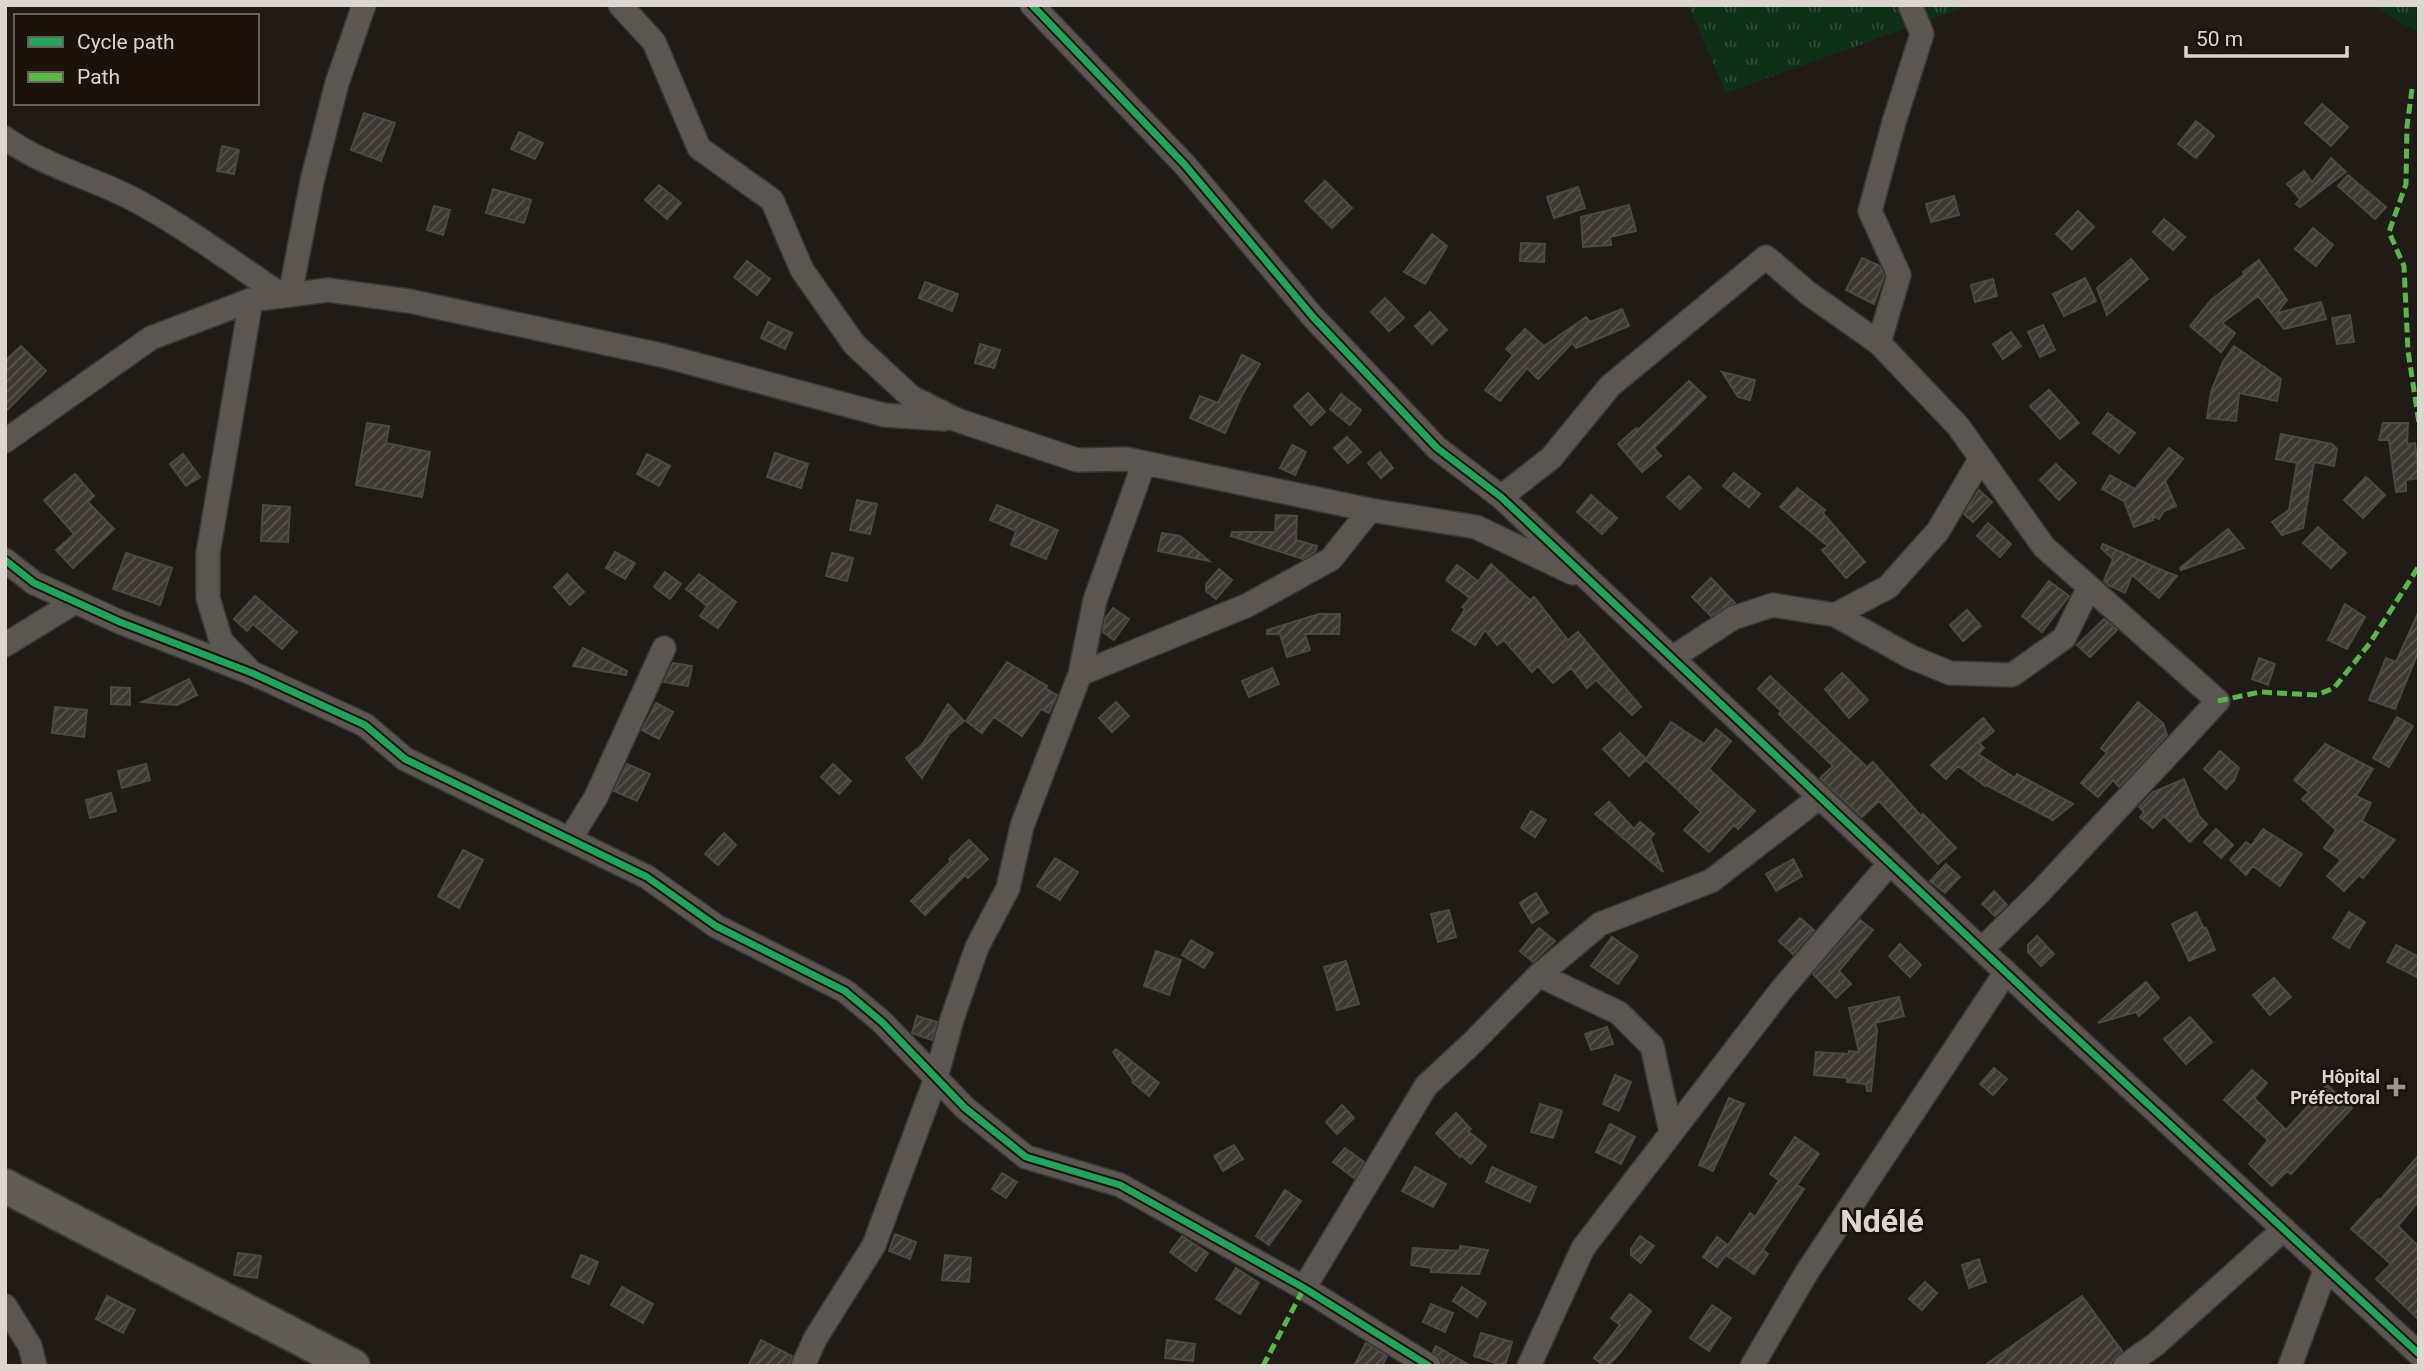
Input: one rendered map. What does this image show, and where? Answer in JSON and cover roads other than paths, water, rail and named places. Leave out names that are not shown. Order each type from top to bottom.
[{"type":"main road","points":[[5,1186],[353,1366]]},
{"type":"street","points":[[287,295],[337,83],[364,5]]},
{"type":"street","points":[[620,5],[654,42],[699,148],[772,200],[802,270],[854,344],[911,397],[957,420],[1077,460],[1126,459],[1370,510],[1476,527],[1592,582]]},
{"type":"street","points":[[1032,5],[1185,165],[1313,317],[1437,448],[1501,497],[1982,949],[2419,1354]]},
{"type":"street","points":[[1879,343],[1899,275],[1870,211],[1922,34],[1910,5]]},
{"type":"street","points":[[5,138],[37,157],[112,188],[156,211],[287,295]]},
{"type":"street","points":[[1501,497],[1551,457],[1610,386],[1766,257],[1808,293],[1879,343],[1958,426],[2044,547],[2218,701],[2040,892],[1982,949]]},
{"type":"street","points":[[5,441],[151,338],[251,300],[328,290],[410,301],[661,355],[884,415],[957,420]]},
{"type":"street","points":[[251,300],[208,553],[208,598],[221,641],[251,673]]},
{"type":"street","points":[[1835,615],[1888,587],[1938,531],[1981,458]]},
{"type":"street","points":[[803,1366],[815,1339],[874,1245],[936,1078],[952,1019],[977,947],[1008,888],[1022,826],[1080,674],[1095,600],[1144,463]]},
{"type":"street","points":[[1080,674],[1248,605],[1331,559],[1370,510]]},
{"type":"street","points":[[5,560],[34,583],[75,602],[251,673],[365,726],[405,760],[647,877],[716,926],[845,991],[882,1022],[965,1108],[1026,1157],[1121,1185],[1304,1289],[1429,1366]]},
{"type":"street","points":[[1672,658],[1733,618],[1773,605],[1835,615],[1911,657],[1950,673],[2012,675],[2064,638],[2089,587]]},
{"type":"street","points":[[5,645],[75,602]]},
{"type":"street","points":[[570,839],[596,797],[664,648]]},
{"type":"street","points":[[1304,1289],[1426,1086],[1539,975],[1600,924],[1711,881],[1820,797]]},
{"type":"street","points":[[1529,1366],[1583,1248],[1782,989],[1890,863]]},
{"type":"street","points":[[1752,1366],[1807,1272],[2007,972]]},
{"type":"street","points":[[1539,975],[1619,1013],[1652,1046],[1671,1132]]},
{"type":"street","points":[[2125,1366],[2156,1344],[2284,1230]]},
{"type":"street","points":[[2291,1366],[2326,1268]]},
{"type":"street","points":[[5,1306],[33,1356]]},
{"type":"street","points":[[5,1341],[33,1356]]},
{"type":"place","name":"Hôpital Préfectoral","points":[[2396,1087]]},
{"type":"district","name":"Ndélé","points":[[1882,1221]]}]
